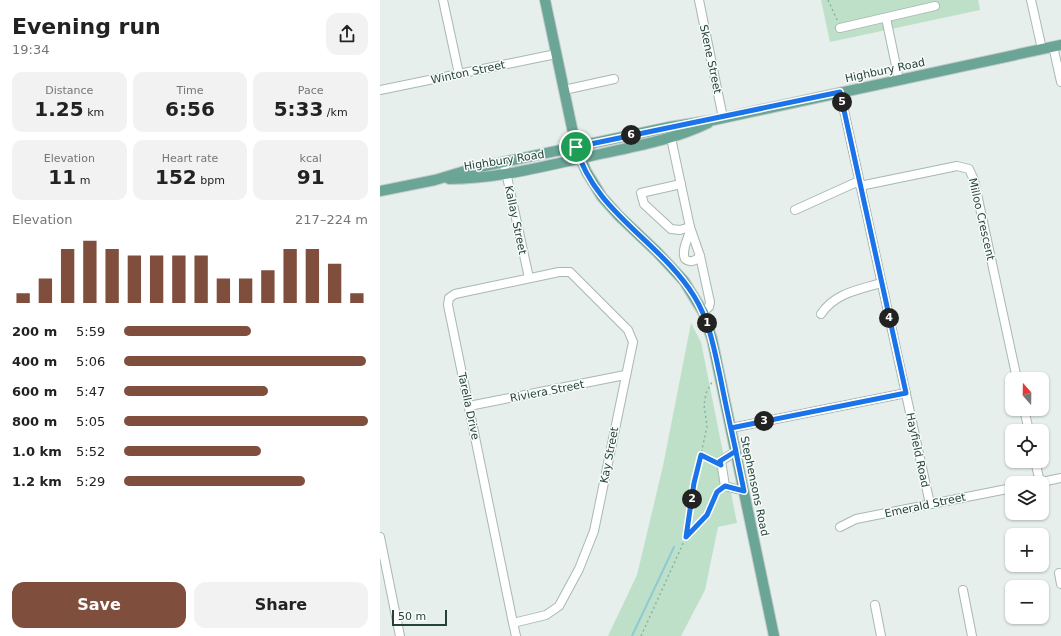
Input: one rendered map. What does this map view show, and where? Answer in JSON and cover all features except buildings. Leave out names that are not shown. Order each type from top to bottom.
[{"type":"main road","name":"Stephensons Road","points":[[545,0],[576,147],[580,158],[602,197],[684,281],[703,312],[712,339],[774,636]]},
{"type":"main road","name":"Highbury Road","points":[[380,191],[435,180],[475,168],[669,127],[718,119],[1057,46]]},
{"type":"main road","name":"Highbury Road","points":[[435,180],[470,179],[507,174],[671,138],[718,119]]},
{"type":"main road","points":[[669,127],[671,138]]},
{"type":"street","points":[[443,0],[459,74]]},
{"type":"street","name":"Skene Street","points":[[699,0],[718,119]]},
{"type":"street","points":[[1032,0],[1042,49]]},
{"type":"street","points":[[840,28],[935,6]]},
{"type":"street","points":[[886,18],[899,80]]},
{"type":"street","points":[[1057,46],[1061,82]]},
{"type":"street","name":"Winton Street","points":[[380,90],[556,54]]},
{"type":"street","points":[[564,90],[614,79]]},
{"type":"street","name":"Hayfield Road","points":[[840,92],[930,504]]},
{"type":"street","points":[[671,138],[690,228],[700,256],[710,302],[709,307],[703,312]]},
{"type":"street","name":"Kallay Street","points":[[504,163],[529,278]]},
{"type":"street","name":"Milloo Crescent","points":[[859,184],[957,166],[969,169],[974,180],[1015,372]]},
{"type":"street","points":[[681,184],[642,193],[644,204],[671,229],[680,230],[690,228]]},
{"type":"street","points":[[795,210],[859,184]]},
{"type":"street","points":[[690,228],[683,254],[688,261],[696,260],[700,256]]},
{"type":"street","name":"Tarella Drive","points":[[516,636],[448,305],[449,298],[455,294],[529,278],[559,272],[570,272]]},
{"type":"street","name":"Kay Street","points":[[513,623],[546,615],[559,606],[579,569],[594,531],[633,342],[628,330],[570,272]]},
{"type":"street","points":[[821,314],[828,305],[841,295],[881,283]]},
{"type":"street","name":"Riviera Street","points":[[469,406],[625,375]]},
{"type":"street","points":[[731,428],[906,393]]},
{"type":"street","points":[[736,451],[720,461],[725,486],[744,491]]},
{"type":"street","points":[[1049,481],[1061,478]]},
{"type":"street","name":"Emerald Street","points":[[840,527],[856,519],[1005,489]]},
{"type":"street","points":[[380,537],[400,636]]},
{"type":"street","points":[[1059,573],[1061,584]]},
{"type":"street","points":[[963,590],[972,636]]},
{"type":"street","points":[[875,605],[881,636]]},
{"type":"path","points":[[828,0],[840,28]]},
{"type":"path","points":[[641,636],[654,611],[686,537],[694,483],[707,426],[704,406],[706,393],[712,382]]},
{"type":"path","points":[[701,455],[721,465]]},
{"type":"path","points":[[686,537],[707,515],[717,492],[725,486]]},
{"type":"green space","points":[[821,0],[978,0],[980,10],[830,42]]},
{"type":"green space","points":[[691,323],[701,342],[737,523],[718,527],[705,590],[681,636],[608,636],[637,575],[663,466]]},
{"type":"waterway","points":[[632,636],[674,547]]},
{"type":"route","points":[[576,147],[586,171],[602,197],[684,281],[703,312],[712,339],[720,379],[736,451],[720,461],[721,465],[701,455],[694,483],[686,537],[707,515],[717,492],[725,486],[744,491],[736,451],[731,428],[906,393],[840,92],[714,120],[693,122],[576,147]]}]
